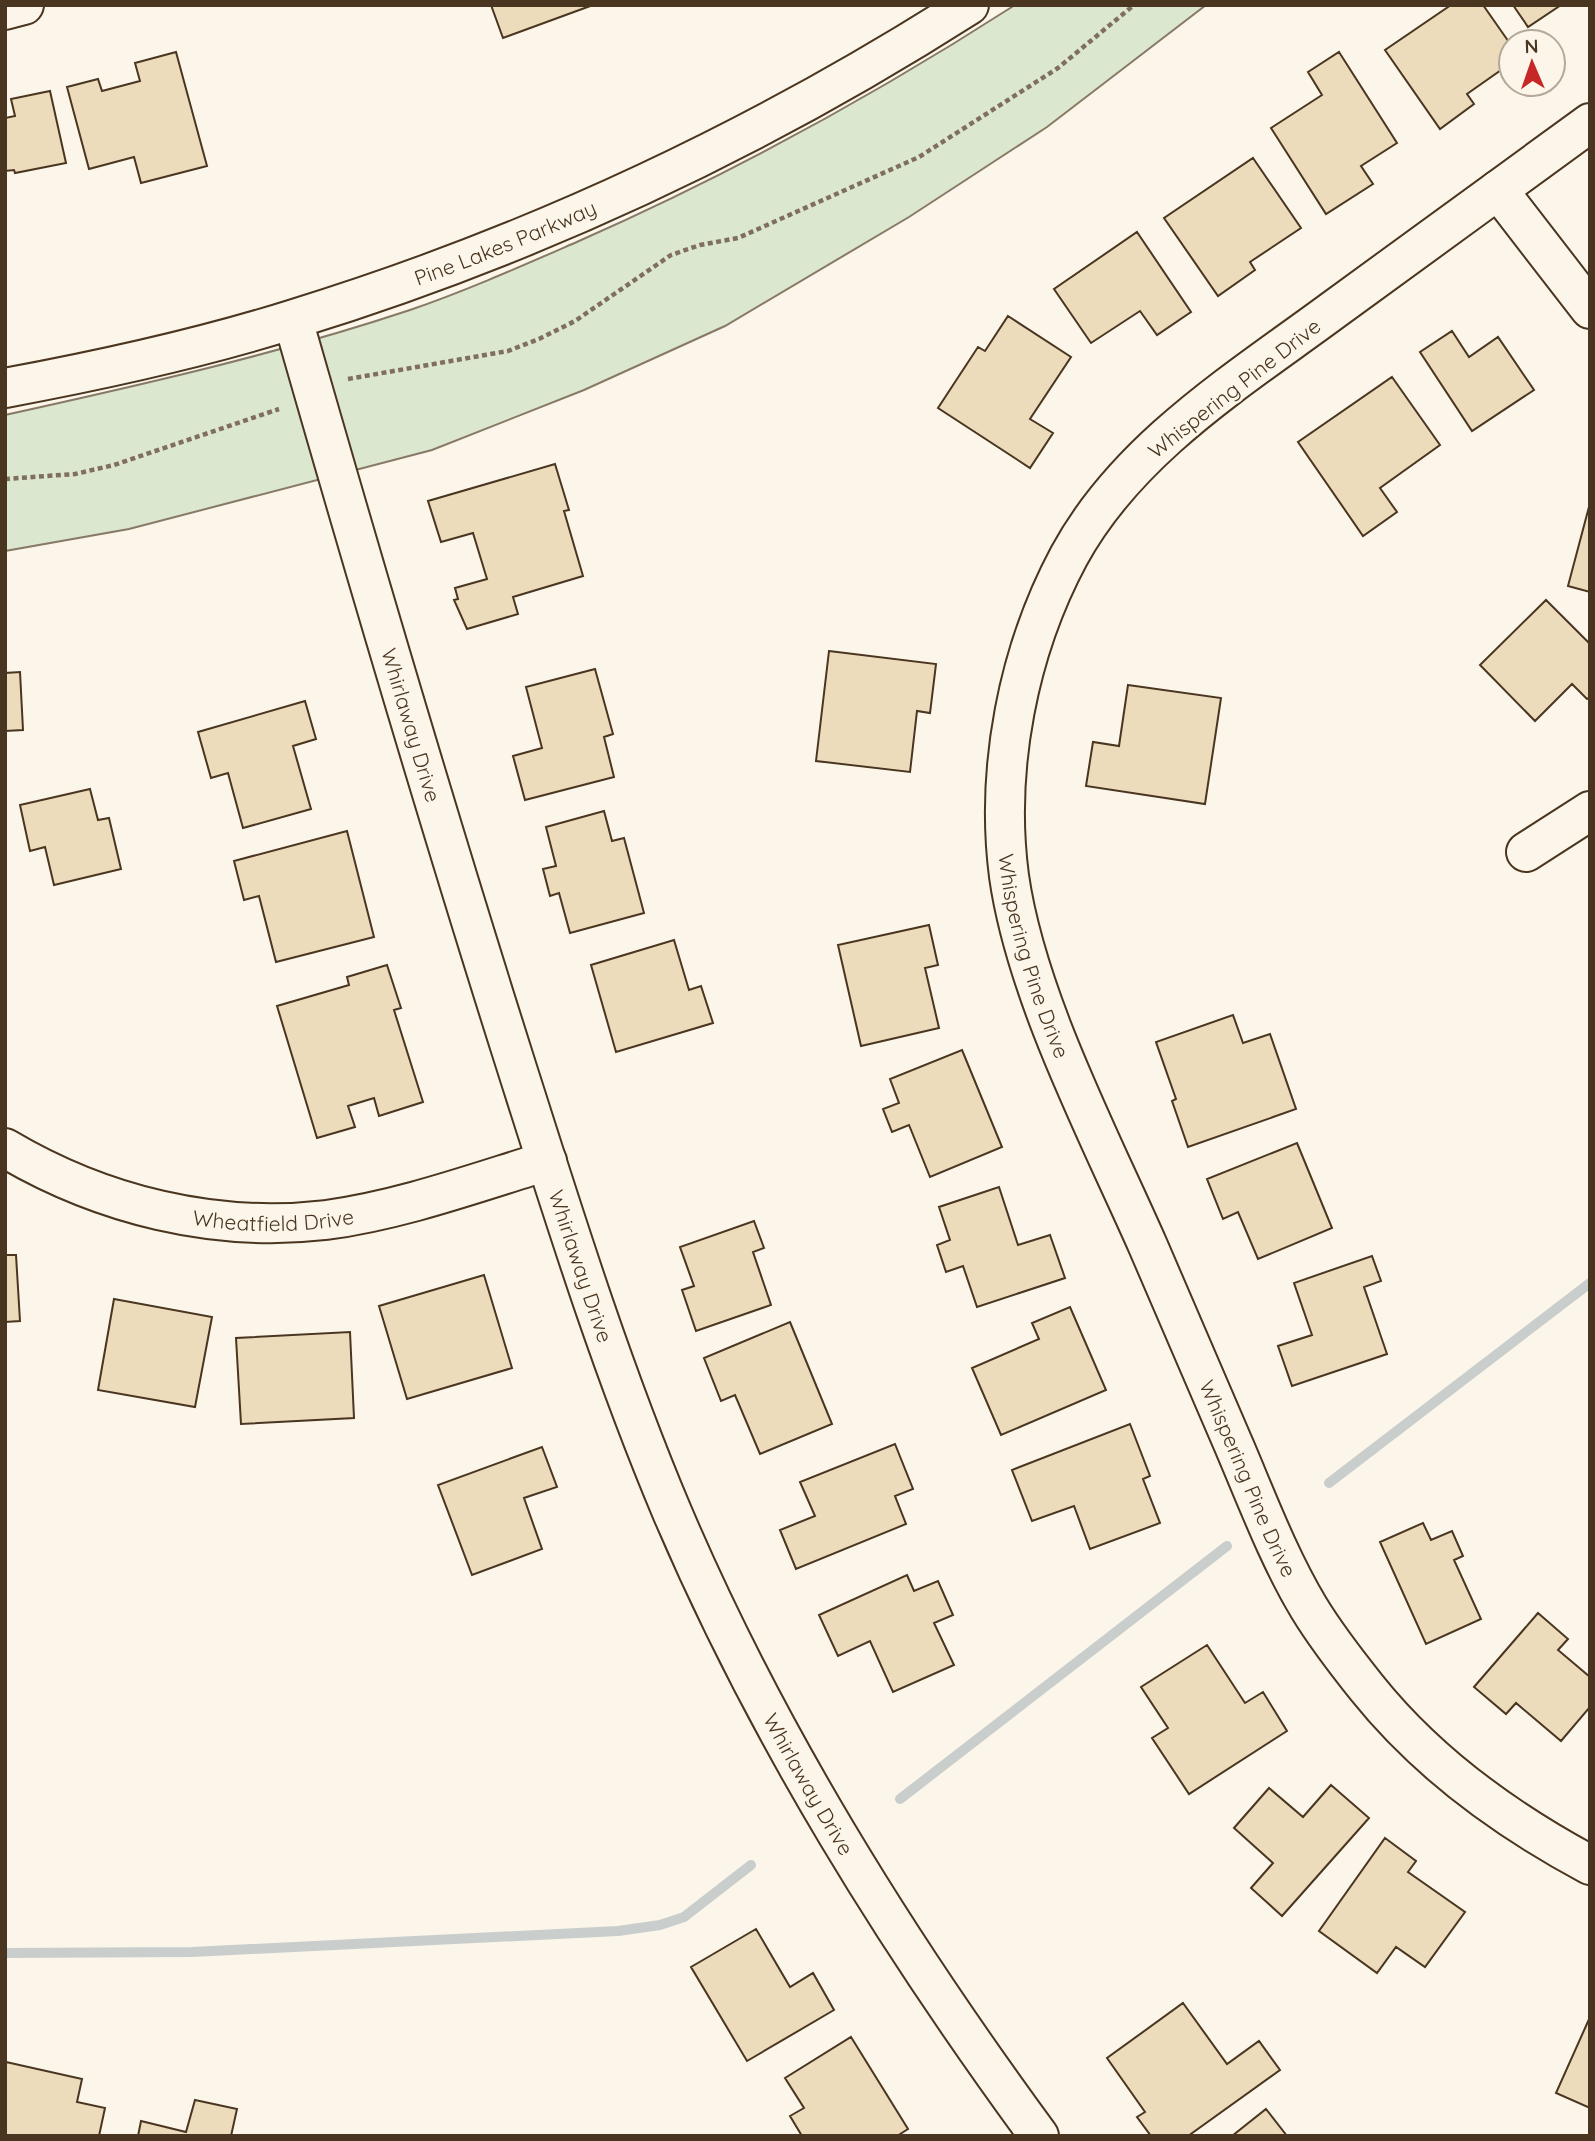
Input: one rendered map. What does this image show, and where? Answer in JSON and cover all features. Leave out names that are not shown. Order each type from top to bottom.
[{"type":"street","points":[[5,10],[24,5]]},
{"type":"street","name":"Pine Lakes Parkway","points":[[5,388],[166,355],[293,320],[473,256],[629,191],[769,121],[969,5]]},
{"type":"street","name":"Whispering Pine Drive","points":[[1590,122],[1218,395],[1146,456],[1087,525],[1042,612],[1014,713],[1007,770],[1009,876],[1021,929],[1059,1042],[1263,1514],[1309,1608],[1369,1691],[1431,1755],[1510,1818],[1590,1865]]},
{"type":"street","points":[[1498,190],[1590,309]]},
{"type":"street","name":"Whirlaway Drive","points":[[293,320],[452,863],[588,1292],[652,1462],[706,1586],[843,1845],[939,1995],[1039,2136]]},
{"type":"street","points":[[1526,852],[1590,811]]},
{"type":"street","name":"Wheatfield Drive","points":[[5,1148],[43,1170],[89,1191],[132,1203],[192,1217],[284,1222],[327,1219],[384,1208],[547,1161]]},
{"type":"path","points":[[339,381],[393,369],[508,351],[539,339],[575,321],[671,256],[699,245],[738,238],[919,157],[1058,68],[1134,5]]},
{"type":"path","points":[[5,479],[75,474],[114,465],[286,406]]},
{"type":"green space","points":[[1015,5],[1206,5],[1047,127],[909,217],[725,326],[584,390],[432,450],[129,529],[5,551],[5,415],[260,355],[410,310],[474,286],[636,215],[747,161],[856,102]]},
{"type":"building","points":[[491,5],[593,5],[503,38]]},
{"type":"building","points":[[1451,5],[1483,5],[1499,28],[1497,73],[1467,94],[1474,104],[1440,129],[1385,50]]},
{"type":"building","points":[[1513,5],[1561,5],[1528,27]]},
{"type":"building","points":[[176,52],[207,166],[141,183],[134,157],[89,169],[67,87],[98,79],[102,91],[140,81],[135,63]]},
{"type":"building","points":[[1339,52],[1397,143],[1361,166],[1373,184],[1326,214],[1271,128],[1322,95],[1308,72]]},
{"type":"building","points":[[50,91],[66,163],[15,173],[14,170],[5,171],[5,118],[15,116],[11,99]]},
{"type":"building","points":[[1253,158],[1301,228],[1250,262],[1255,270],[1218,296],[1164,218]]},
{"type":"building","points":[[1137,232],[1191,312],[1157,335],[1140,311],[1091,343],[1054,289]]},
{"type":"building","points":[[1008,316],[1071,357],[1030,419],[1053,433],[1030,468],[938,408],[978,347],[985,351]]},
{"type":"building","points":[[1452,331],[1469,357],[1498,337],[1534,390],[1472,431],[1420,352]]},
{"type":"building","points":[[1392,377],[1440,445],[1380,488],[1397,512],[1363,536],[1298,442]]},
{"type":"building","points":[[555,464],[569,510],[564,511],[583,576],[513,597],[518,614],[467,629],[454,600],[458,599],[455,588],[487,579],[473,533],[441,542],[428,501]]},
{"type":"building","points":[[1590,503],[1590,592],[1568,586]]},
{"type":"building","points":[[1546,600],[1590,644],[1590,697],[1587,699],[1572,684],[1535,721],[1480,665]]},
{"type":"building","points":[[829,651],[936,664],[930,713],[917,711],[910,772],[816,761]]},
{"type":"building","points":[[595,669],[613,734],[604,737],[614,777],[525,800],[513,756],[542,748],[526,687]]},
{"type":"building","points":[[20,672],[23,730],[5,731],[5,673]]},
{"type":"building","points":[[1128,685],[1221,698],[1205,804],[1086,786],[1093,742],[1119,746]]},
{"type":"building","points":[[305,701],[316,739],[293,746],[311,809],[243,828],[228,773],[211,778],[198,732]]},
{"type":"building","points":[[90,789],[98,820],[109,818],[121,869],[54,885],[45,847],[30,851],[20,805]]},
{"type":"building","points":[[604,811],[612,841],[624,838],[644,913],[570,933],[559,893],[550,896],[543,869],[556,866],[546,827]]},
{"type":"building","points":[[347,831],[374,937],[276,962],[259,896],[244,900],[234,861]]},
{"type":"building","points":[[929,925],[938,965],[925,968],[939,1028],[861,1046],[838,945]]},
{"type":"building","points":[[674,940],[689,990],[701,986],[713,1023],[616,1052],[591,965]]},
{"type":"building","points":[[387,965],[401,1008],[394,1010],[423,1102],[379,1116],[374,1098],[348,1106],[355,1127],[317,1138],[277,1006],[349,985],[347,977]]},
{"type":"building","points":[[1233,1015],[1243,1043],[1270,1034],[1296,1109],[1188,1147],[1172,1101],[1176,1099],[1156,1042]]},
{"type":"building","points":[[962,1050],[1002,1147],[930,1177],[909,1125],[892,1132],[883,1109],[899,1103],[890,1079]]},
{"type":"building","points":[[1297,1143],[1332,1228],[1258,1259],[1238,1212],[1223,1219],[1207,1179]]},
{"type":"building","points":[[999,1187],[1018,1245],[1050,1235],[1065,1278],[977,1307],[963,1266],[946,1272],[937,1245],[950,1240],[939,1207]]},
{"type":"building","points":[[754,1221],[764,1248],[753,1252],[771,1305],[696,1331],[682,1290],[694,1286],[680,1247]]},
{"type":"building","points":[[5,1255],[16,1255],[20,1321],[5,1322]]},
{"type":"building","points":[[1372,1256],[1381,1281],[1364,1287],[1387,1354],[1292,1386],[1278,1346],[1312,1335],[1294,1283]]},
{"type":"building","points":[[484,1275],[512,1368],[407,1399],[379,1306]]},
{"type":"building","points":[[114,1299],[212,1317],[195,1407],[98,1390]]},
{"type":"building","points":[[1070,1307],[1106,1390],[1001,1435],[972,1368],[1039,1339],[1032,1323]]},
{"type":"building","points":[[790,1322],[832,1424],[760,1454],[735,1395],[721,1401],[704,1358]]},
{"type":"building","points":[[350,1332],[354,1418],[241,1424],[236,1338]]},
{"type":"building","points":[[1130,1424],[1150,1476],[1143,1479],[1160,1523],[1090,1549],[1074,1506],[1032,1521],[1012,1470]]},
{"type":"building","points":[[895,1444],[913,1489],[895,1496],[906,1524],[796,1569],[780,1530],[815,1516],[800,1482]]},
{"type":"building","points":[[542,1447],[557,1487],[524,1498],[542,1549],[472,1575],[438,1485]]},
{"type":"building","points":[[1423,1523],[1431,1540],[1452,1531],[1463,1556],[1454,1560],[1481,1619],[1426,1644],[1380,1542]]},
{"type":"building","points":[[907,1575],[914,1591],[938,1581],[953,1615],[934,1623],[954,1665],[893,1692],[870,1641],[838,1656],[819,1615]]},
{"type":"building","points":[[1538,1613],[1568,1639],[1558,1650],[1590,1677],[1590,1707],[1561,1741],[1516,1703],[1506,1714],[1474,1687]]},
{"type":"building","points":[[1207,1645],[1245,1703],[1263,1692],[1287,1731],[1189,1794],[1152,1738],[1168,1728],[1141,1687]]},
{"type":"building","points":[[1331,1785],[1369,1818],[1282,1916],[1251,1888],[1273,1863],[1234,1828],[1269,1788],[1303,1817]]},
{"type":"building","points":[[1385,1838],[1416,1861],[1408,1872],[1465,1912],[1425,1967],[1396,1947],[1377,1973],[1319,1931]]},
{"type":"building","points":[[756,1929],[790,1987],[813,1973],[834,2010],[747,2061],[691,1967]]},
{"type":"building","points":[[1183,2003],[1227,2064],[1259,2041],[1280,2070],[1188,2136],[1151,2136],[1137,2117],[1145,2112],[1107,2058]]},
{"type":"building","points":[[1590,2017],[1590,2108],[1556,2093]]},
{"type":"building","points":[[851,2037],[908,2129],[897,2136],[802,2136],[790,2116],[804,2108],[785,2078]]},
{"type":"building","points":[[6,2062],[82,2079],[77,2102],[105,2108],[99,2136],[5,2136]]},
{"type":"building","points":[[195,2100],[237,2109],[231,2136],[138,2136],[141,2121],[186,2132]]},
{"type":"building","points":[[1266,2109],[1287,2136],[1232,2136]]},
{"type":"waterway","points":[[1329,1483],[1590,1283]]},
{"type":"waterway","points":[[900,1799],[1227,1546]]},
{"type":"waterway","points":[[5,1953],[192,1952],[618,1931],[660,1925],[684,1917],[751,1865]]}]
